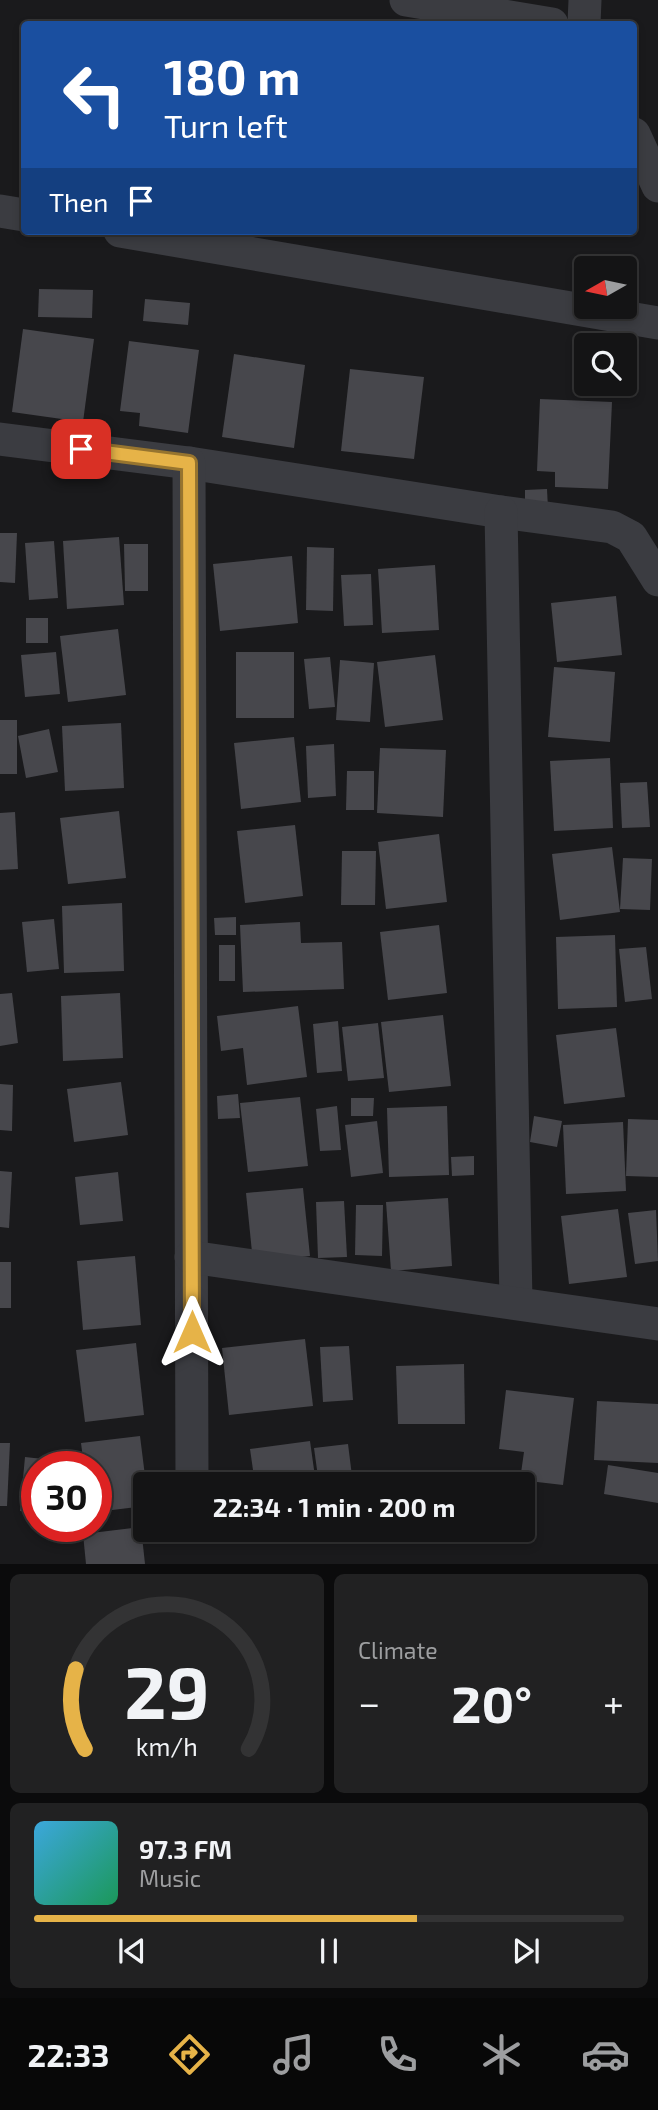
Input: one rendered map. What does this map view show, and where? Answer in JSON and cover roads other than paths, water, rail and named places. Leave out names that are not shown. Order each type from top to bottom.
[{"type":"street","points":[[406,0],[534,21]]},
{"type":"street","points":[[584,21],[585,0]]},
{"type":"street","points":[[637,141],[658,186]]},
{"type":"street","points":[[0,211],[21,214]]},
{"type":"street","points":[[143,235],[658,323]]},
{"type":"street","points":[[0,439],[189,463],[612,527],[631,537],[658,580]]},
{"type":"street","points":[[189,463],[192,1472]]},
{"type":"street","points":[[500,512],[516,1302]]},
{"type":"street","points":[[191,1257],[658,1324]]}]
